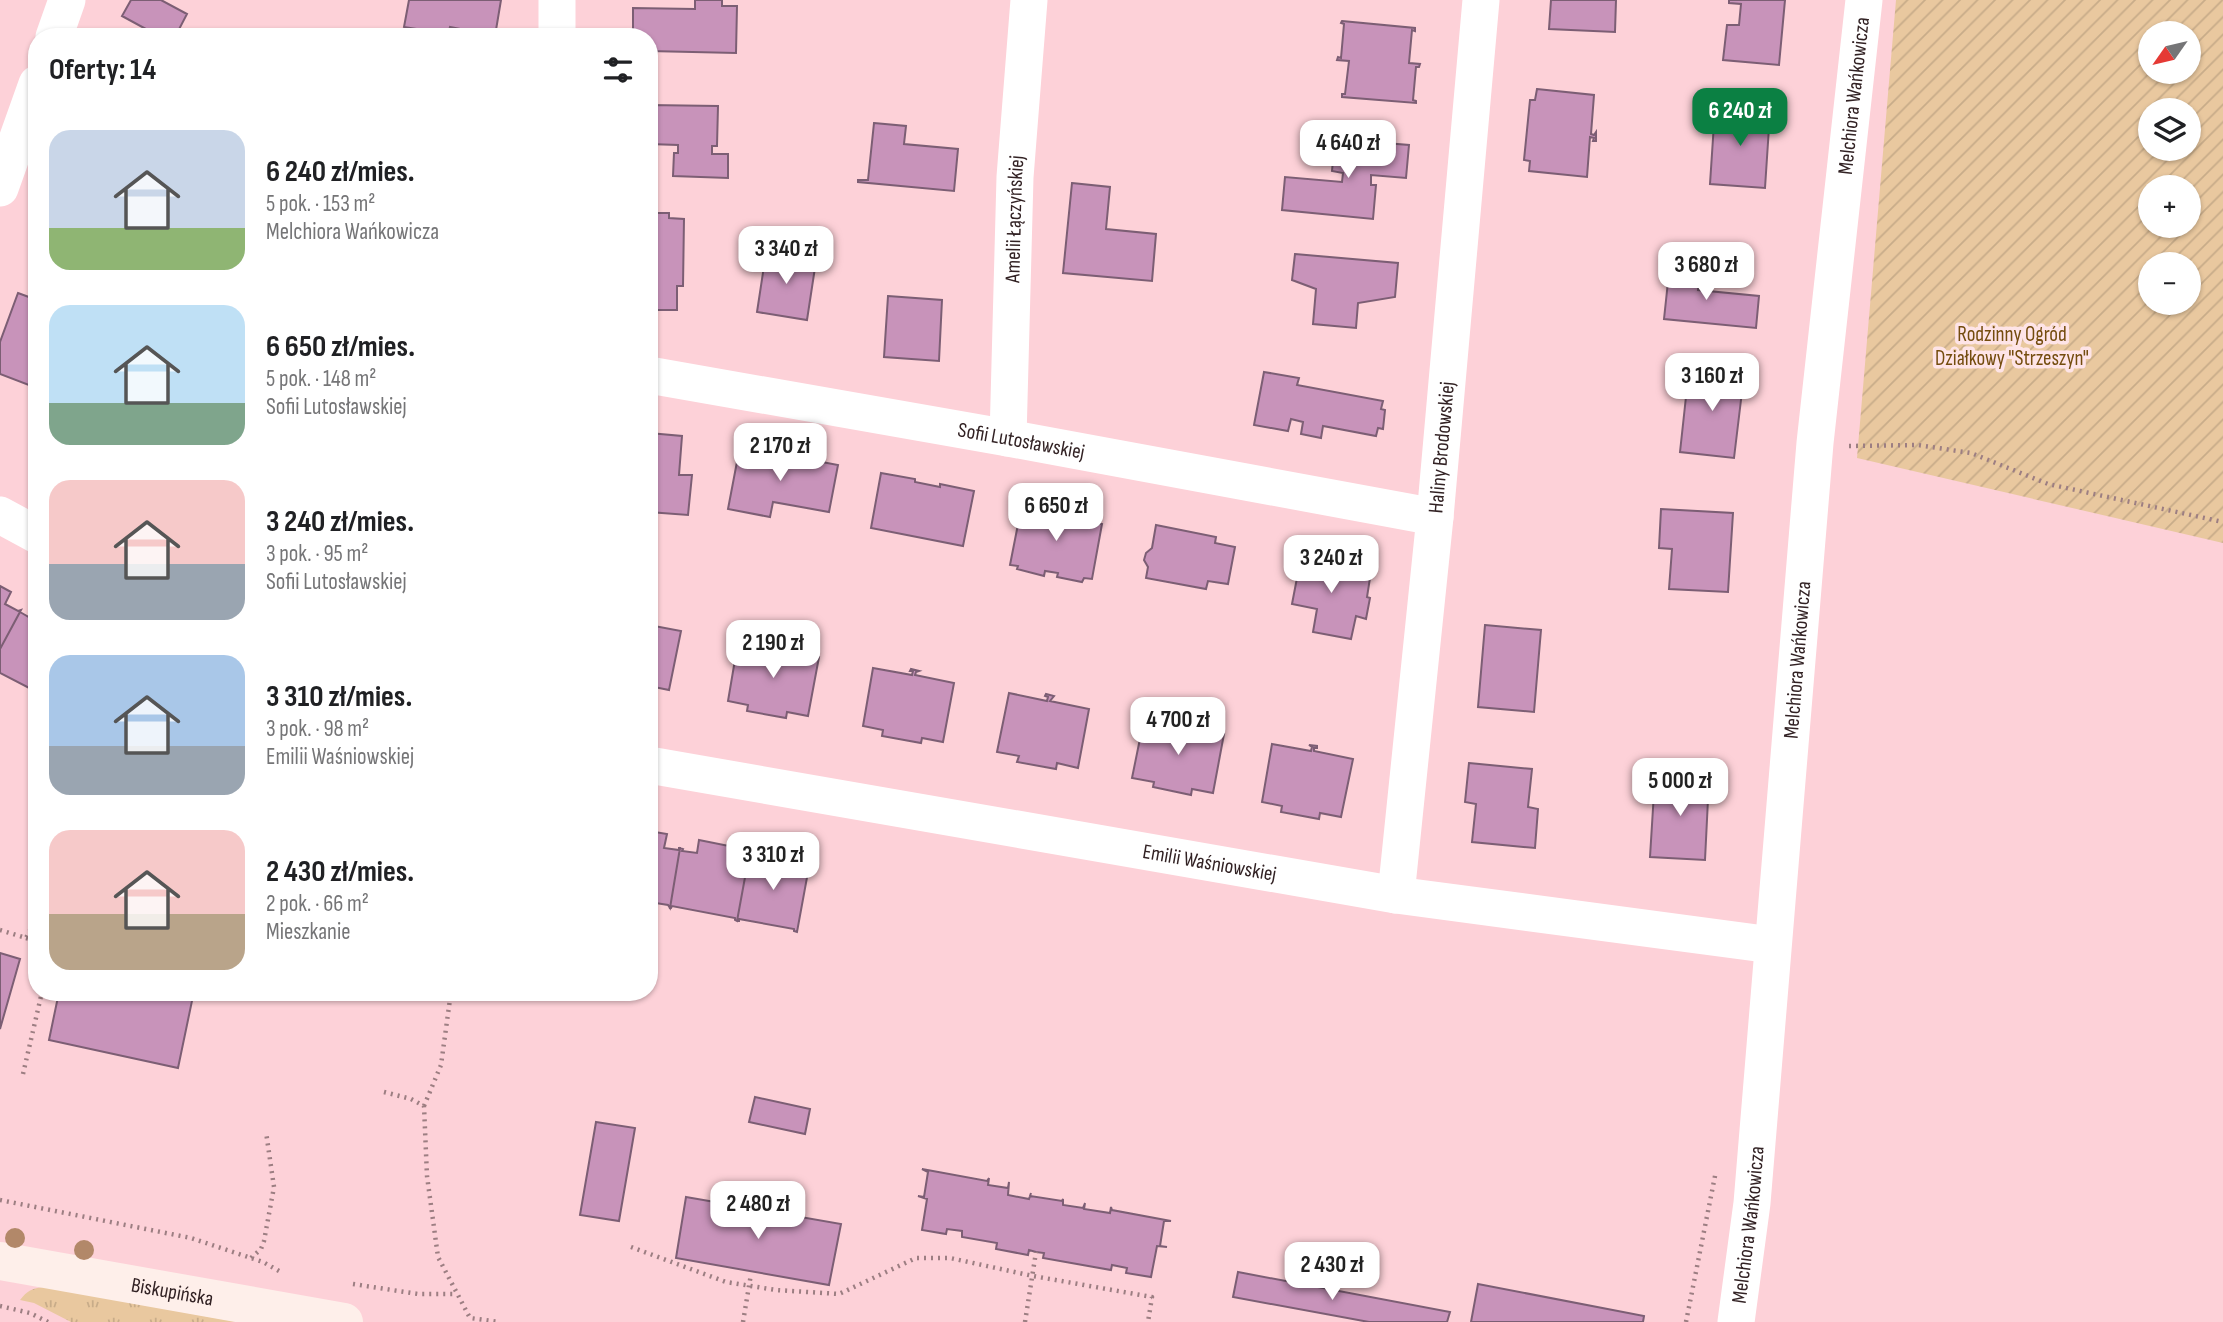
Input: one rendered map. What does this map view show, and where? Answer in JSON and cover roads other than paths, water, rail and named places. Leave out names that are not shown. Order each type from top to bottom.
[{"type":"street","points":[[57,28],[67,0]]},
{"type":"street","points":[[557,0],[557,28]]},
{"type":"street","name":"Amelii Łączyńskiej","points":[[1008,438],[1015,177],[1029,0]]},
{"type":"street","name":"Haliny Brodowskiej","points":[[1396,895],[1435,517],[1481,0]]},
{"type":"street","name":"Melchiora Wańkowicza","points":[[1736,1322],[1752,1203],[1815,443],[1864,0]]},
{"type":"street","points":[[0,188],[28,112]]},
{"type":"street","name":"Sofii Lutosławskiej","points":[[658,377],[1435,517]]},
{"type":"street","points":[[0,515],[28,530]]},
{"type":"street","name":"Emilii Waśniowskiej","points":[[658,767],[1396,895],[1772,945]]},
{"type":"street","name":"Biskupińska","points":[[0,1261],[344,1322]]},
{"type":"park label","name":"Rodzinny Ogród Działkowy \"Strzeszyn\"","points":[[2012,346]]}]
